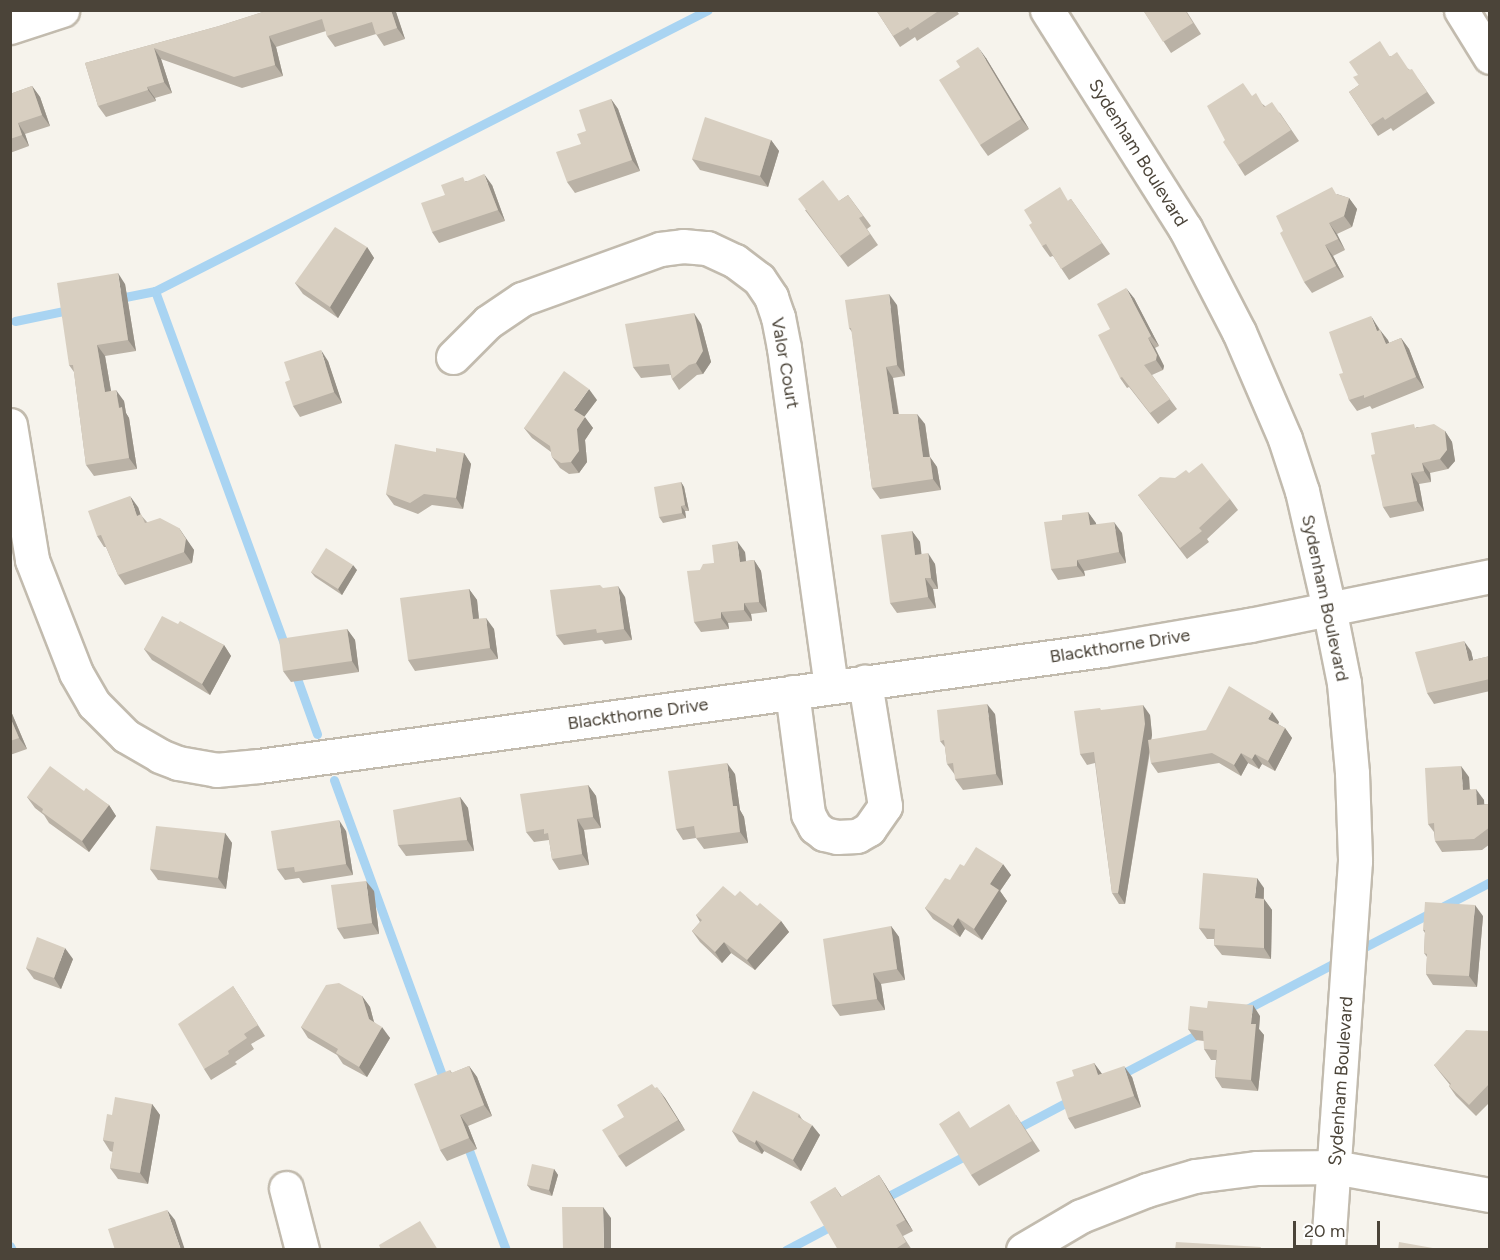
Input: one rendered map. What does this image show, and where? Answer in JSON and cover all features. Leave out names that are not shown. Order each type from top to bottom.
[{"type":"street","points":[[10,27],[62,10]]},
{"type":"street","name":"Sydenham Boulevard","points":[[1047,10],[1185,228],[1239,332],[1292,460],[1329,608],[1344,683],[1352,773],[1355,861],[1328,1250]]},
{"type":"street","points":[[1461,10],[1490,57]]},
{"type":"street","name":"Valor Court","points":[[453,357],[488,322],[522,299],[660,249],[683,246],[707,248],[735,261],[759,279],[775,307],[784,348],[831,687]]},
{"type":"street","name":"Blackthorne Drive","points":[[10,425],[32,560],[76,673],[94,704],[120,732],[160,756],[178,763],[216,770],[259,766],[1103,650],[1490,576]]},
{"type":"street","points":[[792,692],[808,814],[815,827],[824,834],[837,837],[857,836],[869,829],[885,806],[865,682]]},
{"type":"street","points":[[1023,1250],[1081,1216],[1111,1203],[1195,1176],[1257,1167],[1334,1167],[1490,1195]]},
{"type":"street","points":[[286,1188],[302,1250]]},
{"type":"building","points":[[269,10],[391,10],[397,28],[376,35],[372,22],[327,36],[322,19],[269,36],[275,65],[234,77],[154,48],[164,82],[147,87],[148,90],[98,106],[85,63]]},
{"type":"building","points":[[876,10],[940,10],[910,30],[908,27],[893,36]]},
{"type":"building","points":[[1143,10],[1185,10],[1193,23],[1163,42]]},
{"type":"building","points":[[1380,41],[1390,57],[1397,52],[1427,92],[1385,120],[1383,117],[1371,125],[1349,92],[1359,85],[1353,77],[1358,75],[1349,62]]},
{"type":"building","points":[[978,47],[1021,119],[980,145],[939,80],[960,67],[956,61]]},
{"type":"building","points":[[1243,83],[1252,96],[1256,93],[1264,107],[1272,102],[1291,130],[1238,165],[1223,142],[1225,140],[1207,106]]},
{"type":"building","points":[[32,86],[42,115],[18,123],[22,135],[10,139],[10,94]]},
{"type":"building","points":[[611,99],[632,160],[567,182],[556,152],[581,144],[577,134],[586,131],[579,110]]},
{"type":"building","points":[[705,117],[771,140],[760,176],[692,159]]},
{"type":"building","points":[[484,174],[498,210],[432,232],[421,203],[445,195],[441,185],[463,177],[465,182]]},
{"type":"building","points":[[823,180],[839,201],[848,195],[863,216],[859,218],[870,234],[840,256],[798,199]]},
{"type":"building","points":[[1060,187],[1068,201],[1071,199],[1102,243],[1061,269],[1046,244],[1042,246],[1029,225],[1032,223],[1024,210]]},
{"type":"building","points":[[1332,187],[1336,194],[1349,198],[1344,216],[1329,223],[1338,239],[1325,245],[1336,266],[1304,282],[1280,233],[1283,231],[1276,216]]},
{"type":"building","points":[[335,227],[367,247],[330,307],[295,283]]},
{"type":"building","points":[[118,273],[128,340],[97,345],[105,392],[116,390],[119,408],[122,407],[129,458],[86,465],[73,365],[69,365],[57,283]]},
{"type":"building","points":[[1126,288],[1151,336],[1148,338],[1157,355],[1156,360],[1144,365],[1170,399],[1150,413],[1122,377],[1120,378],[1098,335],[1110,329],[1097,304]]},
{"type":"building","points":[[889,294],[897,365],[886,367],[893,414],[917,414],[923,457],[930,457],[933,479],[872,488],[851,328],[849,328],[845,300]]},
{"type":"building","points":[[694,313],[703,351],[696,363],[689,365],[672,379],[669,364],[633,367],[625,324]]},
{"type":"building","points":[[1371,316],[1386,344],[1401,338],[1416,377],[1364,398],[1364,395],[1349,400],[1339,374],[1343,373],[1329,332]]},
{"type":"building","points":[[321,350],[334,392],[293,406],[285,382],[290,380],[284,362]]},
{"type":"building","points":[[564,371],[589,389],[574,410],[585,417],[577,429],[579,451],[571,462],[561,463],[552,457],[550,446],[524,428]]},
{"type":"building","points":[[1414,424],[1415,428],[1434,424],[1445,431],[1447,450],[1440,459],[1422,463],[1424,471],[1411,473],[1417,501],[1383,507],[1371,455],[1375,454],[1371,433]]},
{"type":"building","points":[[395,444],[436,452],[436,448],[464,453],[456,498],[424,494],[410,503],[386,494]]},
{"type":"building","points":[[1202,463],[1230,499],[1199,528],[1202,531],[1180,548],[1138,495],[1160,477],[1175,478],[1186,470],[1189,473]]},
{"type":"building","points":[[681,482],[685,505],[681,506],[682,513],[659,517],[654,487]]},
{"type":"building","points":[[130,496],[137,516],[141,514],[145,523],[160,518],[179,528],[186,539],[184,552],[118,575],[101,535],[97,536],[88,511]]},
{"type":"building","points":[[1088,512],[1090,525],[1114,522],[1119,552],[1077,560],[1077,566],[1051,569],[1044,522],[1062,520],[1062,515]]},
{"type":"building","points":[[912,531],[915,555],[928,553],[931,578],[925,578],[928,597],[890,603],[881,535]]},
{"type":"building","points":[[737,541],[740,562],[754,560],[759,602],[744,603],[744,610],[721,612],[721,618],[694,622],[687,571],[700,570],[703,564],[714,563],[712,545]]},
{"type":"building","points":[[326,548],[353,565],[338,589],[311,572]]},
{"type":"building","points":[[600,585],[603,588],[618,586],[624,629],[597,633],[596,629],[556,635],[550,590]]},
{"type":"building","points":[[469,589],[473,619],[486,618],[490,648],[408,660],[400,598]]},
{"type":"building","points":[[162,616],[178,624],[180,621],[224,645],[202,684],[144,649]]},
{"type":"building","points":[[347,629],[352,661],[283,671],[279,639]]},
{"type":"building","points":[[1464,641],[1469,661],[1490,656],[1490,679],[1427,693],[1415,652]]},
{"type":"building","points":[[1229,686],[1272,712],[1268,719],[1285,728],[1268,761],[1255,754],[1252,759],[1241,753],[1234,765],[1212,753],[1151,763],[1148,740],[1206,730]]},
{"type":"building","points":[[987,704],[996,774],[955,779],[953,763],[947,764],[944,740],[940,741],[937,710]]},
{"type":"building","points":[[1143,705],[1145,724],[1118,893],[1112,893],[1094,752],[1080,754],[1074,711]]},
{"type":"building","points":[[10,717],[19,738],[10,741]]},
{"type":"building","points":[[727,763],[733,806],[737,806],[740,832],[696,838],[694,826],[676,829],[668,771]]},
{"type":"building","points":[[50,766],[84,791],[86,788],[109,805],[82,841],[42,812],[43,809],[27,797]]},
{"type":"building","points":[[1461,766],[1463,790],[1476,789],[1477,805],[1490,804],[1490,827],[1474,839],[1435,841],[1434,823],[1428,824],[1425,768]]},
{"type":"building","points":[[588,785],[593,817],[577,819],[582,854],[552,859],[548,833],[544,834],[544,829],[526,832],[520,794]]},
{"type":"building","points":[[460,797],[467,840],[398,845],[393,810]]},
{"type":"building","points":[[339,820],[346,864],[295,872],[294,867],[277,869],[271,831]]},
{"type":"building","points":[[156,826],[225,833],[218,878],[150,869]]},
{"type":"building","points":[[976,847],[1003,864],[990,884],[999,890],[974,929],[958,918],[953,926],[925,908],[945,878],[950,880],[960,864],[964,866]]},
{"type":"building","points":[[1203,873],[1257,878],[1255,898],[1264,899],[1264,948],[1214,945],[1215,929],[1199,928]]},
{"type":"building","points":[[366,881],[372,923],[337,928],[331,885]]},
{"type":"building","points":[[723,886],[735,896],[740,891],[757,906],[760,903],[781,921],[747,960],[724,942],[715,952],[692,931],[702,920],[696,915]]},
{"type":"building","points":[[1425,902],[1475,905],[1469,976],[1426,974],[1427,954],[1424,953],[1425,930],[1423,930]]},
{"type":"building","points":[[891,926],[897,969],[873,973],[877,999],[832,1005],[823,939]]},
{"type":"building","points":[[37,937],[65,948],[54,978],[26,968]]},
{"type":"building","points":[[339,983],[362,996],[369,1019],[382,1027],[359,1067],[336,1053],[338,1049],[301,1027],[326,985]]},
{"type":"building","points":[[233,986],[258,1025],[244,1034],[247,1038],[228,1051],[229,1054],[204,1069],[178,1024]]},
{"type":"building","points":[[1208,1001],[1253,1005],[1251,1024],[1256,1024],[1251,1080],[1215,1077],[1217,1050],[1204,1049],[1203,1031],[1188,1029],[1190,1006],[1207,1008]]},
{"type":"building","points":[[1466,1030],[1490,1031],[1490,1083],[1469,1105],[1449,1086],[1451,1084],[1434,1065]]},
{"type":"building","points":[[1094,1063],[1098,1075],[1124,1066],[1134,1096],[1068,1118],[1056,1082],[1074,1076],[1072,1070]]},
{"type":"building","points":[[469,1066],[484,1105],[460,1115],[469,1138],[440,1150],[414,1084],[450,1070],[451,1073]]},
{"type":"building","points":[[652,1084],[655,1088],[657,1087],[678,1120],[618,1156],[602,1130],[624,1117],[617,1105]]},
{"type":"building","points":[[753,1091],[799,1114],[798,1117],[812,1125],[793,1160],[756,1140],[755,1143],[732,1131]]},
{"type":"building","points":[[115,1097],[152,1104],[140,1173],[110,1168],[114,1142],[103,1140],[107,1114],[112,1115]]},
{"type":"building","points":[[1009,1104],[1032,1141],[971,1175],[939,1124],[959,1111],[970,1128]]},
{"type":"building","points":[[532,1164],[554,1169],[549,1190],[527,1185]]},
{"type":"building","points":[[879,1175],[905,1220],[896,1225],[906,1242],[894,1250],[838,1250],[810,1202],[835,1187],[841,1197]]},
{"type":"building","points":[[562,1207],[603,1207],[604,1248],[608,1250],[563,1250]]},
{"type":"building","points":[[167,1210],[181,1250],[115,1250],[108,1229]]},
{"type":"building","points":[[420,1221],[438,1250],[381,1250],[379,1245]]},
{"type":"building","points":[[1176,1242],[1261,1247],[1260,1250],[1175,1250]]},
{"type":"building","points":[[1399,1242],[1444,1250],[1398,1250]]},
{"type":"waterway","points":[[115,299],[155,291],[708,10]]},
{"type":"waterway","points":[[155,291],[286,649]]},
{"type":"waterway","points":[[15,321],[73,309]]},
{"type":"waterway","points":[[294,670],[317,734]]},
{"type":"waterway","points":[[334,780],[445,1084]]},
{"type":"waterway","points":[[1357,951],[1490,882]]},
{"type":"waterway","points":[[1243,1011],[1342,959]]},
{"type":"waterway","points":[[1118,1076],[1204,1031]]},
{"type":"waterway","points":[[1014,1130],[1073,1099]]},
{"type":"waterway","points":[[466,1142],[506,1250]]},
{"type":"waterway","points":[[881,1200],[970,1153]]},
{"type":"waterway","points":[[786,1250],[837,1223]]},
{"type":"waterway","points":[[10,1246],[12,1250]]}]
